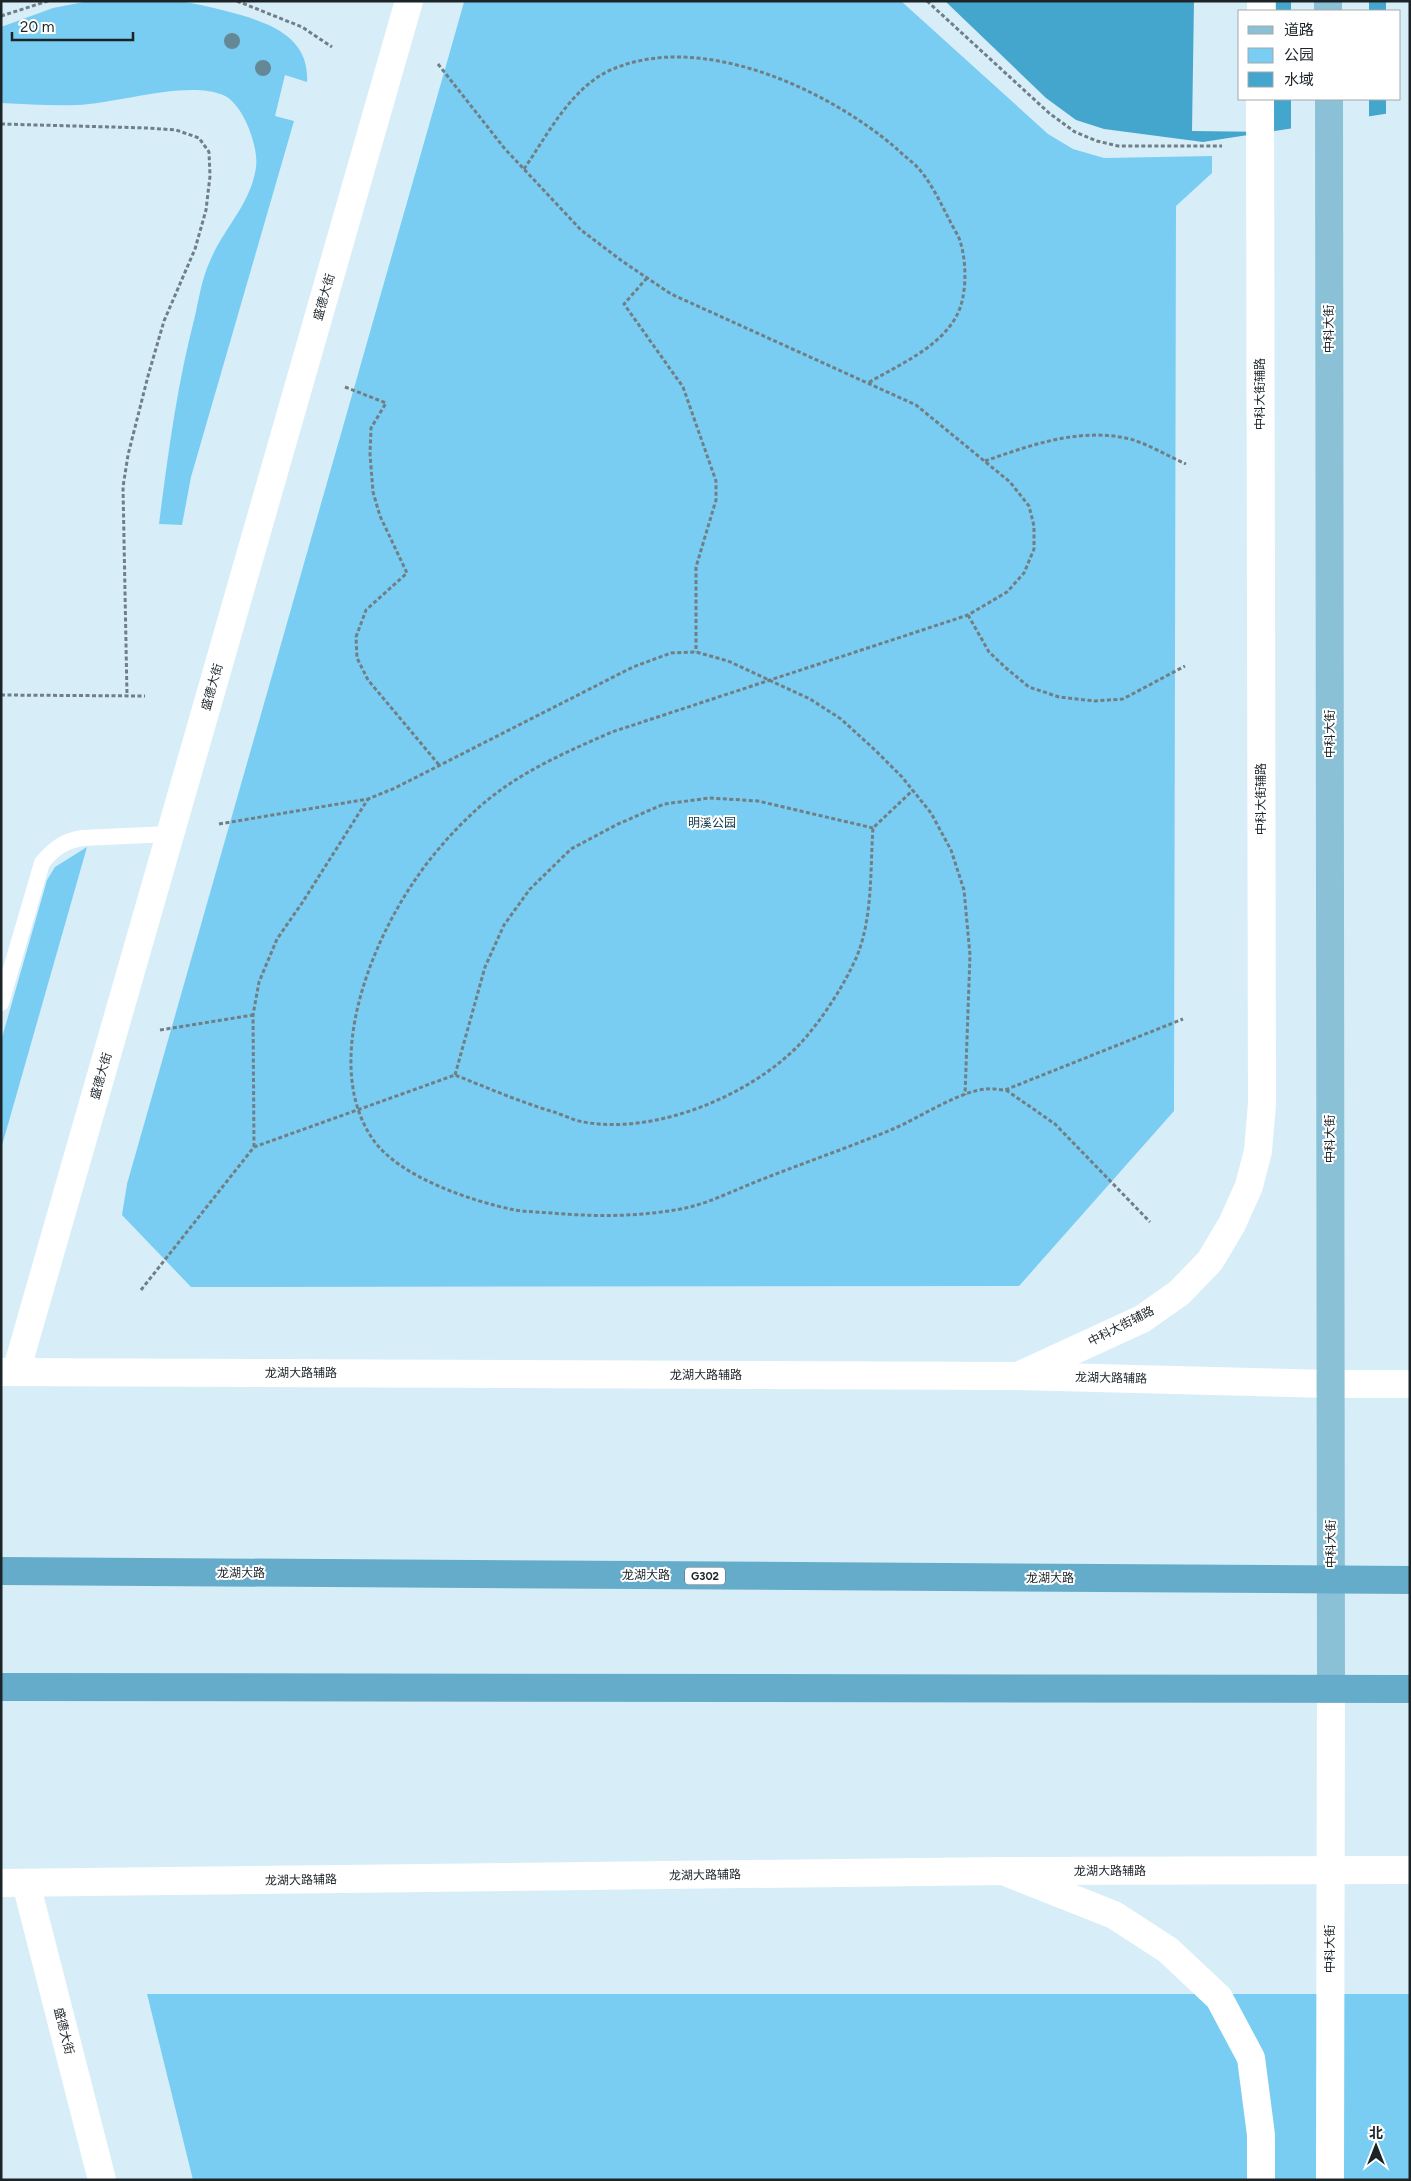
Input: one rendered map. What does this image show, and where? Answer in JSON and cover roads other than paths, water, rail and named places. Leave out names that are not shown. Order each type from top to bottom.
[{"type":"highway","name":"龙湖大路","points":[[1,1571],[1410,1580]]},
{"type":"highway","points":[[1,1687],[1410,1688]]},
{"type":"main road","name":"中科大街","points":[[1329,100],[1331,1688]]},
{"type":"street","name":"盛德大街","points":[[9,1372],[170,834],[409,1]]},
{"type":"street","name":"中科大街辅路","points":[[1018,1376],[1142,1319],[1179,1293],[1210,1261],[1232,1224],[1249,1186],[1258,1151],[1262,1104],[1260,100]]},
{"type":"street","name":"龙湖大路辅路","points":[[9,1372],[1018,1376],[1331,1384],[1410,1384]]},
{"type":"street","name":"中科大街","points":[[1330,2180],[1331,1688]]},
{"type":"street","name":"龙湖大路辅路","points":[[13,1883],[1003,1871],[1410,1870]]},
{"type":"street","points":[[1003,1871],[1114,1915],[1168,1950],[1219,1998],[1251,2058],[1261,2135],[1261,2180]]},
{"type":"street","name":"盛德大街","points":[[13,1883],[102,2180]]},
{"type":"lane","points":[[1,1003],[42,863],[51,851],[69,840],[82,838],[170,834]]},
{"type":"water","points":[[945,1],[1410,1],[1410,110],[1203,142],[1104,129],[1076,120],[1046,98]]},
{"type":"park label","name":"明溪公园","points":[[712,823]]}]
